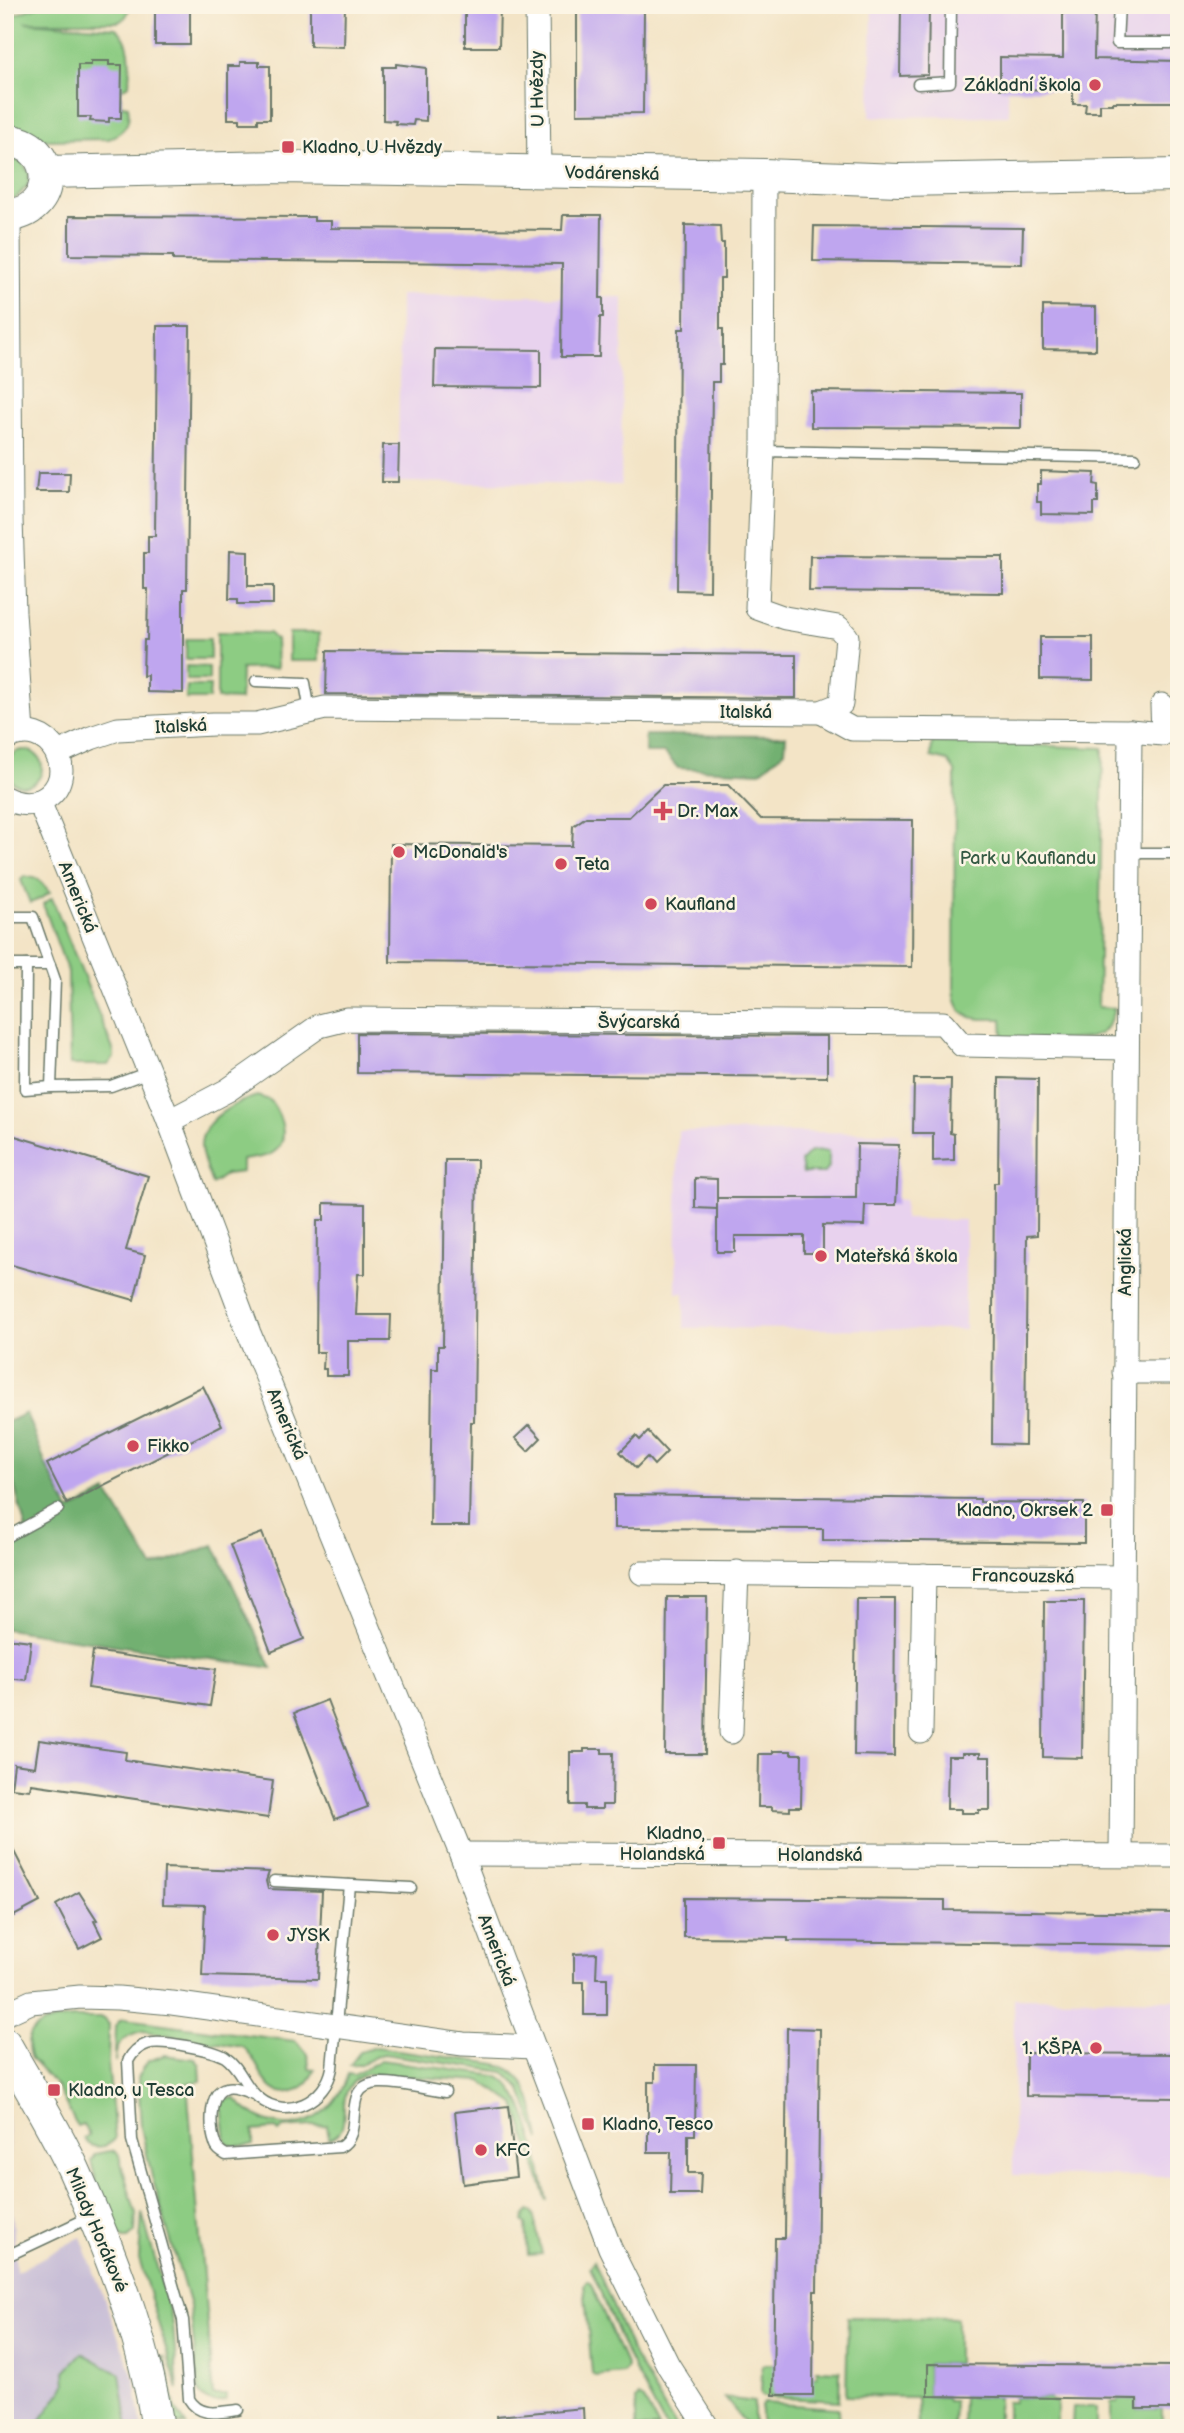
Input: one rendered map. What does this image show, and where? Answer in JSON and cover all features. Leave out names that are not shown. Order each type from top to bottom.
[{"type":"street","name":"U Hvězdy","points":[[537,5],[539,172]]},
{"type":"street","points":[[5,141],[20,143],[32,149],[41,159],[46,172],[46,185],[37,202],[27,210],[7,215],[14,612],[13,736],[34,734],[46,739],[58,753],[61,772],[58,784],[50,794],[39,801],[26,804],[5,798]]},
{"type":"street","name":"Vodárenská","points":[[46,172],[281,167],[764,175],[899,180],[1179,175]]},
{"type":"street","points":[[764,175],[763,451],[757,608],[785,618],[838,627],[847,637],[831,708],[852,729],[1130,732],[1171,739],[1162,705]]},
{"type":"street","name":"Italská","points":[[58,753],[118,729],[257,724],[325,708],[831,708]]},
{"type":"street","name":"Anglická","points":[[1121,1855],[1130,732]]},
{"type":"street","name":"Americká","points":[[39,801],[169,1121],[249,1334],[461,1854],[610,2248],[668,2365],[708,2428]]},
{"type":"street","name":"Švýcarská","points":[[169,1121],[228,1090],[319,1027],[347,1019],[943,1023],[962,1045],[1126,1048]]},
{"type":"street","points":[[1124,1372],[1179,1371]]},
{"type":"street","points":[[731,1732],[737,1572]]},
{"type":"street","name":"Francouzská","points":[[642,1573],[1122,1577]]},
{"type":"street","points":[[921,1732],[924,1575]]},
{"type":"street","name":"Holandská","points":[[461,1854],[1179,1856]]},
{"type":"street","points":[[5,2014],[31,2002],[80,1997],[118,1998],[172,2003],[463,2044],[533,2047]]},
{"type":"street","name":"Milady Horákové","points":[[5,2044],[73,2168],[126,2298],[151,2384],[158,2428]]},
{"type":"lane","points":[[918,84],[950,82],[951,5]]},
{"type":"lane","points":[[1119,5],[1117,43],[1179,43]]},
{"type":"lane","points":[[763,451],[1135,458]]},
{"type":"lane","points":[[256,681],[305,683],[310,711]]},
{"type":"lane","points":[[1129,853],[1179,853]]},
{"type":"lane","points":[[5,917],[33,917],[55,980],[51,1087]]},
{"type":"lane","points":[[5,965],[50,965]]},
{"type":"lane","points":[[26,965],[25,1089],[111,1086],[149,1072]]},
{"type":"lane","points":[[5,1538],[58,1509]]},
{"type":"lane","points":[[274,1881],[411,1888]]},
{"type":"lane","points":[[349,1885],[337,2026],[331,2074],[326,2086],[315,2098],[302,2105],[283,2108],[265,2102],[253,2094],[230,2087],[222,2089],[216,2094],[213,2103],[214,2139],[219,2150],[230,2156],[340,2147],[348,2141],[353,2132],[355,2101],[360,2092],[369,2085],[381,2083],[445,2092]]},
{"type":"lane","points":[[238,2410],[205,2412],[195,2407],[190,2399],[183,2320],[132,2140],[128,2061],[139,2048],[153,2043],[214,2052],[237,2068],[253,2094]]},
{"type":"lane","points":[[5,2257],[92,2216]]},
{"type":"shaded area","points":[[872,5],[1179,5],[1179,102],[1113,102],[1100,104],[1100,112],[1085,112],[1085,104],[1073,90],[1007,89],[1009,116],[870,117]]},
{"type":"shaded area","points":[[400,295],[623,297],[621,485],[398,482]]},
{"type":"shaded area","name":"Mateřská škola","points":[[678,1131],[899,1133],[896,1199],[905,1200],[904,1219],[965,1220],[965,1330],[684,1328],[684,1293],[676,1293]]},
{"type":"shaded area","name":"1. KŠPA","points":[[1014,1998],[1179,2000],[1179,2177],[1013,2175]]},
{"type":"shaded area","points":[[5,2073],[16,2272],[81,2237],[135,2381],[142,2428],[5,2428]]},
{"type":"green space","points":[[41,5],[129,5],[126,16],[118,22],[25,22],[116,28],[121,34],[128,47],[130,69],[129,85],[121,89],[121,105],[128,106],[129,118],[123,130],[109,139],[49,140],[5,135],[5,18]]},
{"type":"green space","points":[[5,158],[22,162],[29,173],[28,185],[16,198],[5,198]]},
{"type":"green space","points":[[217,632],[269,633],[276,640],[277,668],[241,669],[240,700],[217,699]]},
{"type":"green space","points":[[289,633],[319,633],[319,661],[289,661]]},
{"type":"green space","points":[[186,639],[210,639],[210,659],[186,659]]},
{"type":"green space","points":[[186,666],[209,667],[209,680],[186,680]]},
{"type":"green space","points":[[187,686],[210,686],[209,699],[186,699]]},
{"type":"green space","points":[[645,735],[786,736],[785,751],[760,772],[678,768],[665,753],[645,753]]},
{"type":"green space","name":"Park u Kauflandu","points":[[932,742],[1103,748],[1098,1007],[1115,1008],[1102,1032],[1070,1040],[1003,1037],[1002,1019],[975,1018],[963,1013],[959,1008],[954,989],[955,771],[948,761],[931,757]]},
{"type":"green space","points":[[24,750],[37,755],[42,768],[37,781],[24,786],[11,781],[6,768],[11,755]]},
{"type":"green space","points":[[24,876],[38,879],[50,892],[30,903],[21,880]]},
{"type":"green space","points":[[52,898],[114,1052],[114,1058],[108,1065],[70,1065],[68,973],[43,904]]},
{"type":"green space","points":[[257,1096],[270,1100],[279,1115],[283,1131],[279,1146],[265,1156],[242,1160],[242,1172],[226,1174],[212,1184],[201,1150],[207,1128],[230,1107]]},
{"type":"green space","points":[[828,1151],[829,1167],[824,1173],[803,1173],[801,1161],[810,1152]]},
{"type":"green space","points":[[26,1413],[46,1465],[69,1511],[107,1492],[153,1567],[214,1545],[272,1668],[5,1629],[5,1539],[26,1529],[5,1451],[5,1423]]},
{"type":"green space","points":[[102,2018],[109,2024],[108,2062],[115,2139],[103,2146],[90,2145],[87,2142],[84,2138],[89,2135],[83,2124],[77,2126],[56,2085],[31,2059],[28,2047],[29,2038],[39,2026],[47,2022]]},
{"type":"green space","points":[[120,2020],[295,2041],[308,2054],[309,2069],[315,2070],[308,2082],[297,2090],[285,2093],[276,2091],[264,2079],[243,2047],[143,2031],[131,2035],[119,2045],[115,2062],[116,2026]]},
{"type":"green space","points":[[376,2047],[496,2064],[507,2068],[517,2075],[529,2094],[540,2140],[520,2088],[504,2072],[384,2054],[350,2065],[360,2052]]},
{"type":"green space","points":[[165,2055],[195,2059],[200,2065],[201,2081],[187,2083],[213,2395],[227,2395],[226,2400],[218,2402],[211,2402],[199,2392],[190,2306],[152,2177],[141,2127],[138,2077],[148,2061]]},
{"type":"green space","points":[[381,2060],[496,2076],[507,2083],[524,2112],[531,2131],[547,2201],[515,2104],[481,2081],[366,2074],[347,2090],[342,2127],[338,2134],[329,2139],[327,2125],[283,2128],[279,2132],[276,2129],[253,2131],[253,2145],[233,2146],[226,2142],[222,2107],[226,2099],[234,2098],[252,2114],[274,2123],[302,2123],[325,2110],[342,2088],[348,2074],[354,2075]]},
{"type":"green space","points":[[116,2152],[119,2156],[136,2214],[135,2232],[128,2238],[123,2238],[118,2233],[98,2188],[91,2161],[95,2154]]},
{"type":"green space","points":[[529,2211],[533,2213],[542,2254],[528,2255],[526,2224],[523,2221]]},
{"type":"green space","points":[[142,2213],[173,2324],[178,2389],[139,2259]]},
{"type":"green space","points":[[594,2261],[632,2352],[676,2428],[667,2428],[663,2423],[627,2355],[590,2267]]},
{"type":"green space","points":[[587,2280],[627,2367],[623,2373],[595,2376],[592,2373],[584,2284]]},
{"type":"green space","points":[[848,2317],[957,2318],[957,2364],[928,2364],[928,2396],[946,2397],[947,2401],[954,2401],[953,2428],[918,2428],[917,2397],[846,2396]]},
{"type":"green space","points":[[82,2353],[120,2374],[128,2428],[35,2428],[66,2385],[65,2371]]},
{"type":"green space","points":[[162,2357],[175,2408],[186,2425],[173,2424],[162,2375]]},
{"type":"green space","points":[[764,2364],[774,2364],[813,2377],[817,2377],[817,2370],[840,2371],[839,2401],[764,2397],[761,2395]]},
{"type":"green space","points":[[639,2397],[644,2400],[659,2428],[636,2428],[636,2400]]},
{"type":"green space","points":[[963,2397],[998,2397],[998,2428],[962,2428]]},
{"type":"green space","points":[[1015,2397],[1050,2398],[1051,2401],[1057,2402],[1057,2428],[1007,2428],[1007,2402],[1014,2402]]},
{"type":"green space","points":[[725,2398],[754,2402],[754,2428],[749,2428]]},
{"type":"green space","points":[[1118,2398],[1137,2399],[1137,2409],[1162,2409],[1162,2428],[1111,2428],[1111,2402],[1118,2402]]},
{"type":"green space","points":[[764,2403],[837,2408],[840,2428],[761,2428],[761,2406]]},
{"type":"green space","points":[[1073,2407],[1096,2407],[1096,2428],[1072,2428]]},
{"type":"building","points":[[155,5],[190,5],[190,45],[155,45]]},
{"type":"building","points":[[310,5],[345,5],[344,47],[310,46]]},
{"type":"building","points":[[465,5],[500,5],[499,47],[465,47]]},
{"type":"building","points":[[577,5],[613,5],[613,9],[644,9],[643,113],[577,114]]},
{"type":"building","points":[[901,5],[929,5],[928,75],[900,76]]},
{"type":"building","points":[[1063,5],[1095,5],[1094,59],[1179,61],[1179,102],[1113,102],[1100,104],[1100,112],[1085,112],[1086,104],[1073,104],[1073,90],[1000,89],[1000,57],[1063,58]]},
{"type":"building","points":[[91,61],[109,61],[109,65],[122,65],[121,118],[109,118],[109,122],[78,117],[78,65],[91,65]]},
{"type":"building","points":[[240,62],[259,62],[259,66],[270,66],[270,119],[258,119],[258,123],[240,123],[240,119],[228,119],[228,66],[240,66]]},
{"type":"building","points":[[396,64],[426,68],[426,121],[414,120],[413,125],[383,120],[383,67],[396,67]]},
{"type":"building","points":[[563,215],[601,215],[600,298],[603,298],[603,317],[600,317],[599,357],[561,357],[562,264],[173,260],[173,256],[69,255],[69,216],[314,217],[314,221],[331,221],[331,228],[562,230]]},
{"type":"building","points":[[685,225],[720,226],[721,243],[724,243],[724,278],[720,278],[723,365],[719,365],[719,382],[712,382],[710,591],[677,590],[679,329],[684,329]]},
{"type":"building","points":[[814,226],[1023,228],[1022,264],[813,261]]},
{"type":"building","points":[[1043,306],[1096,307],[1096,350],[1043,349]]},
{"type":"building","points":[[157,326],[190,326],[183,693],[147,692],[147,675],[143,676],[148,589],[144,589],[144,553],[148,553],[148,536],[155,536]]},
{"type":"building","points":[[435,349],[541,350],[541,388],[434,387]]},
{"type":"building","points":[[811,391],[1021,393],[1021,428],[811,427]]},
{"type":"building","points":[[383,445],[399,445],[398,482],[382,482]]},
{"type":"building","points":[[1041,471],[1095,473],[1098,503],[1094,503],[1094,515],[1041,514],[1041,502],[1037,502],[1037,484],[1041,484]]},
{"type":"building","points":[[38,473],[70,473],[69,492],[36,492]]},
{"type":"building","points":[[230,550],[248,551],[248,586],[273,586],[273,604],[238,604],[238,599],[229,599]]},
{"type":"building","points":[[810,556],[1003,557],[1003,593],[809,591]]},
{"type":"building","points":[[1040,637],[1093,637],[1093,680],[1040,679]]},
{"type":"building","points":[[327,651],[796,655],[796,698],[326,694]]},
{"type":"building","name":"Kaufland","points":[[663,785],[728,785],[761,819],[913,820],[912,967],[390,962],[391,844],[572,846],[573,826],[586,817],[629,817]]},
{"type":"building","points":[[357,1033],[827,1036],[827,1077],[357,1073]]},
{"type":"building","points":[[999,1078],[1038,1079],[1037,1235],[1027,1236],[1025,1445],[992,1444],[994,1183],[998,1183]]},
{"type":"building","points":[[914,1079],[951,1079],[950,1133],[954,1134],[954,1160],[933,1161],[933,1133],[913,1133]]},
{"type":"building","points":[[5,1133],[148,1176],[126,1250],[145,1255],[134,1300],[5,1263]]},
{"type":"building","points":[[857,1144],[899,1145],[896,1205],[865,1205],[864,1226],[823,1225],[823,1253],[804,1253],[804,1236],[735,1236],[735,1252],[717,1252],[717,1198],[856,1198]]},
{"type":"building","points":[[445,1160],[477,1160],[474,1422],[471,1422],[469,1526],[430,1526],[432,1369],[438,1369],[438,1346],[443,1346]]},
{"type":"building","points":[[695,1178],[717,1179],[717,1209],[695,1208]]},
{"type":"building","points":[[324,1203],[365,1204],[365,1274],[358,1274],[356,1315],[391,1315],[390,1341],[348,1341],[348,1376],[326,1376],[326,1369],[323,1369],[324,1352],[316,1352],[317,1220],[324,1220]]},
{"type":"building","name":"Fikko","points":[[203,1386],[222,1425],[67,1504],[47,1464]]},
{"type":"building","points":[[529,1425],[541,1438],[528,1451],[515,1438]]},
{"type":"building","points":[[648,1432],[667,1452],[654,1465],[647,1457],[636,1468],[620,1452],[636,1436],[640,1440]]},
{"type":"building","points":[[614,1495],[980,1499],[980,1502],[1084,1503],[1084,1543],[823,1540],[823,1529],[614,1528]]},
{"type":"building","points":[[262,1533],[304,1639],[271,1652],[230,1545]]},
{"type":"building","points":[[667,1597],[707,1597],[705,1754],[665,1754]]},
{"type":"building","points":[[856,1599],[895,1599],[894,1756],[854,1755]]},
{"type":"building","points":[[1044,1601],[1084,1601],[1082,1758],[1043,1757]]},
{"type":"building","points":[[5,1638],[31,1641],[26,1680],[5,1678]]},
{"type":"building","points":[[93,1651],[216,1669],[210,1706],[88,1688]]},
{"type":"building","points":[[327,1700],[368,1807],[335,1819],[294,1713]]},
{"type":"building","points":[[39,1740],[126,1752],[125,1760],[273,1781],[268,1818],[31,1784],[30,1790],[11,1788],[14,1764],[35,1767]]},
{"type":"building","points":[[584,1749],[602,1749],[602,1753],[613,1753],[612,1805],[602,1805],[602,1809],[584,1809],[584,1805],[570,1805],[570,1752],[584,1752]]},
{"type":"building","points":[[773,1751],[802,1754],[801,1807],[790,1807],[790,1811],[758,1807],[759,1754],[773,1754]]},
{"type":"building","points":[[962,1753],[980,1753],[980,1757],[990,1757],[990,1810],[961,1813],[961,1809],[947,1809],[948,1756],[962,1756]]},
{"type":"building","points":[[5,1834],[40,1902],[10,1918],[5,1909]]},
{"type":"building","points":[[164,1868],[269,1872],[266,1881],[268,1889],[322,1891],[318,1979],[202,1976],[205,1905],[163,1904]]},
{"type":"building","points":[[79,1892],[97,1920],[94,1921],[102,1937],[79,1949],[56,1905]]},
{"type":"building","points":[[684,1898],[945,1900],[945,1910],[1179,1913],[1179,1945],[788,1941],[788,1938],[684,1937]]},
{"type":"building","points":[[597,1953],[596,1978],[607,1978],[607,2015],[584,2015],[584,1982],[574,1982],[574,1954]]},
{"type":"building","points":[[787,2028],[820,2029],[813,2395],[773,2395],[775,2238],[785,2238]]},
{"type":"building","points":[[1026,2053],[1179,2054],[1179,2098],[1026,2096]]},
{"type":"building","points":[[655,2065],[696,2065],[695,2135],[688,2135],[688,2173],[701,2173],[700,2194],[670,2194],[671,2152],[648,2152],[648,2082],[655,2082]]},
{"type":"building","points":[[508,2106],[516,2177],[463,2184],[455,2112]]},
{"type":"building","points":[[928,2364],[1179,2366],[1179,2409],[1137,2409],[1137,2399],[928,2396]]},
{"type":"building","points":[[583,2408],[584,2428],[498,2428],[497,2416]]},
{"type":"place","name":"Základní škola","points":[[1095,85]]},
{"type":"place","name":"Kladno, U Hvězdy","points":[[288,147]]},
{"type":"place","name":"Dr. Max","points":[[663,811]]},
{"type":"place","name":"McDonald's","points":[[399,852]]},
{"type":"place","name":"Teta","points":[[561,864]]},
{"type":"place","name":"Kaufland","points":[[651,904]]},
{"type":"place","name":"Mateřská škola","points":[[821,1256]]},
{"type":"place","name":"Fikko","points":[[133,1446]]},
{"type":"place","name":"Kladno, Okrsek 2","points":[[1107,1510]]},
{"type":"place","name":"Kladno, Holandská","points":[[719,1843]]},
{"type":"place","name":"JYSK","points":[[273,1935]]},
{"type":"place","name":"1. KŠPA","points":[[1096,2048]]},
{"type":"place","name":"Kladno, u Tesca","points":[[54,2090]]},
{"type":"place","name":"Kladno, Tesco","points":[[588,2124]]},
{"type":"place","name":"KFC","points":[[481,2150]]}]
